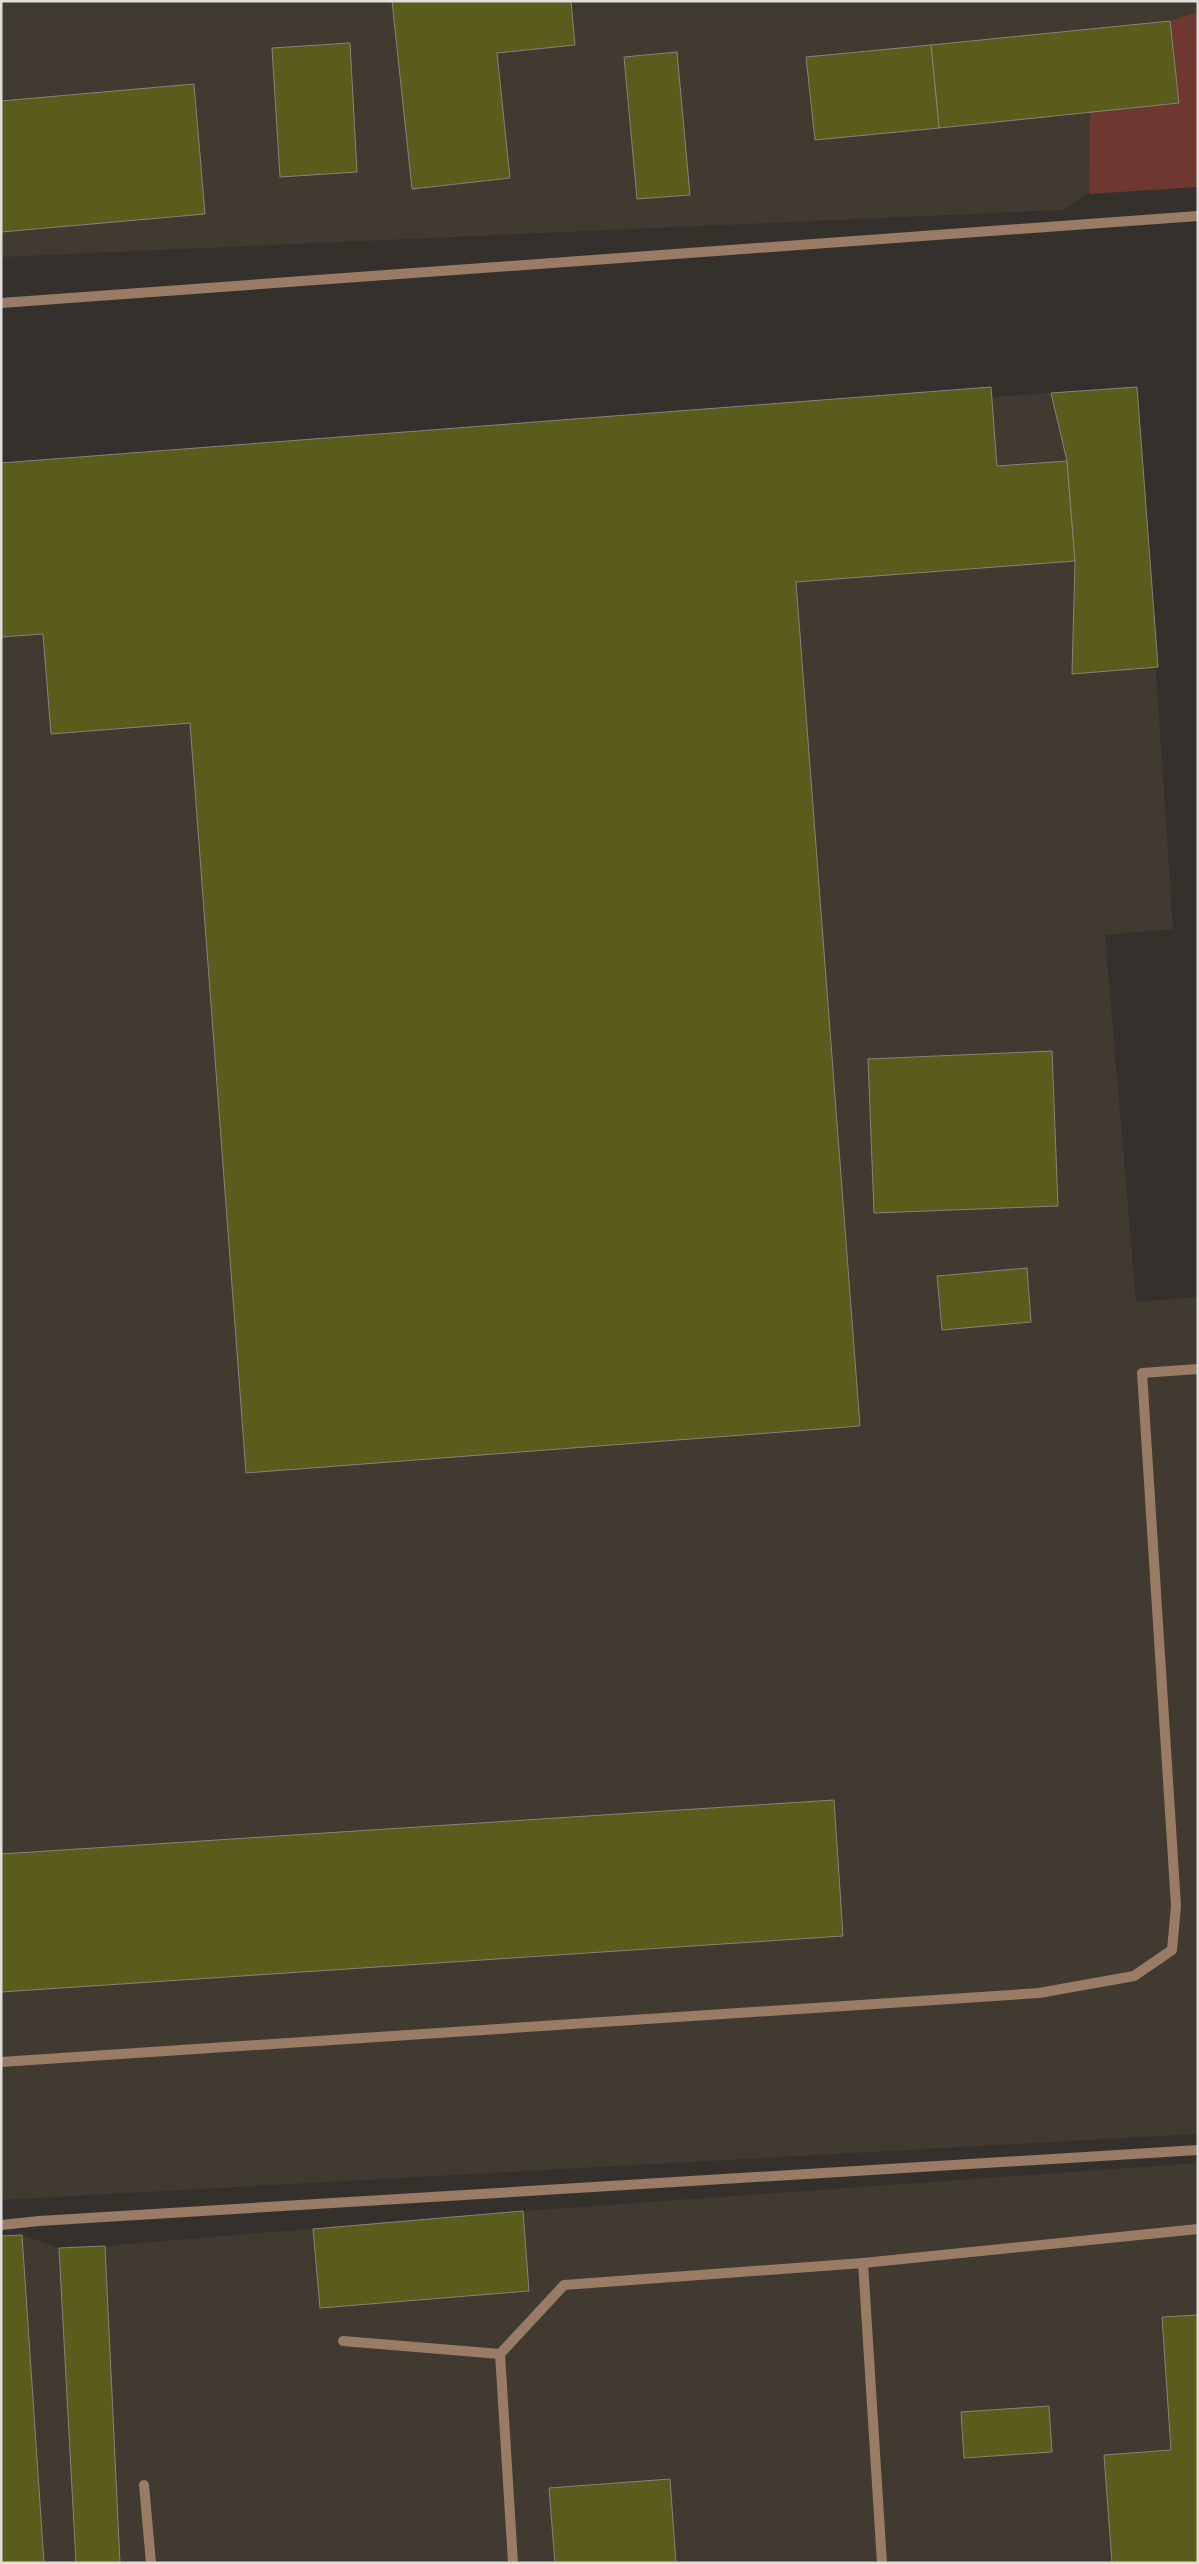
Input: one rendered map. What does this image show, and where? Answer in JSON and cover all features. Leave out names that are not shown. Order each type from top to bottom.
[{"type":"lane","points":[[1,303],[1198,216]]},
{"type":"lane","points":[[1,2062],[1039,1993],[1134,1976],[1172,1950],[1176,1906],[1142,1373],[1198,1369]]},
{"type":"lane","points":[[1,2226],[39,2221],[1198,2150]]},
{"type":"lane","points":[[513,2563],[500,2354],[564,2285],[863,2263],[1198,2229]]},
{"type":"lane","points":[[863,2263],[882,2563]]},
{"type":"lane","points":[[344,2341],[500,2354]]},
{"type":"lane","points":[[144,2485],[151,2563]]},
{"type":"shaded area","points":[[1,1],[1198,1],[1198,116],[1063,210],[1,257]]},
{"type":"shaded area","points":[[1198,12],[1198,187],[1089,194],[1090,112],[1178,103],[1170,21]]},
{"type":"shaded area","points":[[1137,387],[1173,929],[1105,935],[1136,1302],[1198,1297],[1198,2134],[1,2200],[1,466]]},
{"type":"shaded area","points":[[1198,2163],[1198,2563],[1,2563],[1,2236],[22,2235],[59,2248],[105,2246],[523,2211]]},
{"type":"building","points":[[392,1],[571,1],[575,45],[497,53],[510,178],[412,189]]},
{"type":"building","points":[[1170,21],[1179,103],[939,128],[931,45]]},
{"type":"building","points":[[350,43],[357,172],[280,177],[272,48]]},
{"type":"building","points":[[931,45],[939,128],[815,140],[806,57]]},
{"type":"building","points":[[677,52],[690,195],[637,199],[624,57]]},
{"type":"building","points":[[194,84],[205,214],[1,232],[1,101]]},
{"type":"building","points":[[991,387],[997,466],[1067,461],[1075,561],[796,582],[860,1426],[246,1473],[190,723],[51,734],[43,634],[1,637],[1,463]]},
{"type":"building","points":[[1137,387],[1158,667],[1072,674],[1075,561],[1067,461],[1051,393]]},
{"type":"building","points":[[1052,1051],[1058,1206],[874,1213],[868,1059]]},
{"type":"building","points":[[1027,1268],[1031,1322],[942,1330],[937,1276]]},
{"type":"building","points":[[834,1800],[843,1936],[1,1992],[1,1854]]},
{"type":"building","points":[[523,2211],[529,2291],[320,2308],[313,2229]]},
{"type":"building","points":[[22,2235],[44,2563],[1,2563],[1,2236]]},
{"type":"building","points":[[105,2246],[120,2563],[76,2563],[59,2248]]},
{"type":"building","points":[[1198,2315],[1198,2563],[1112,2563],[1104,2455],[1171,2450],[1162,2317]]},
{"type":"building","points":[[1049,2406],[1052,2452],[964,2458],[961,2412]]},
{"type":"building","points":[[670,2479],[676,2563],[555,2563],[549,2488]]}]
